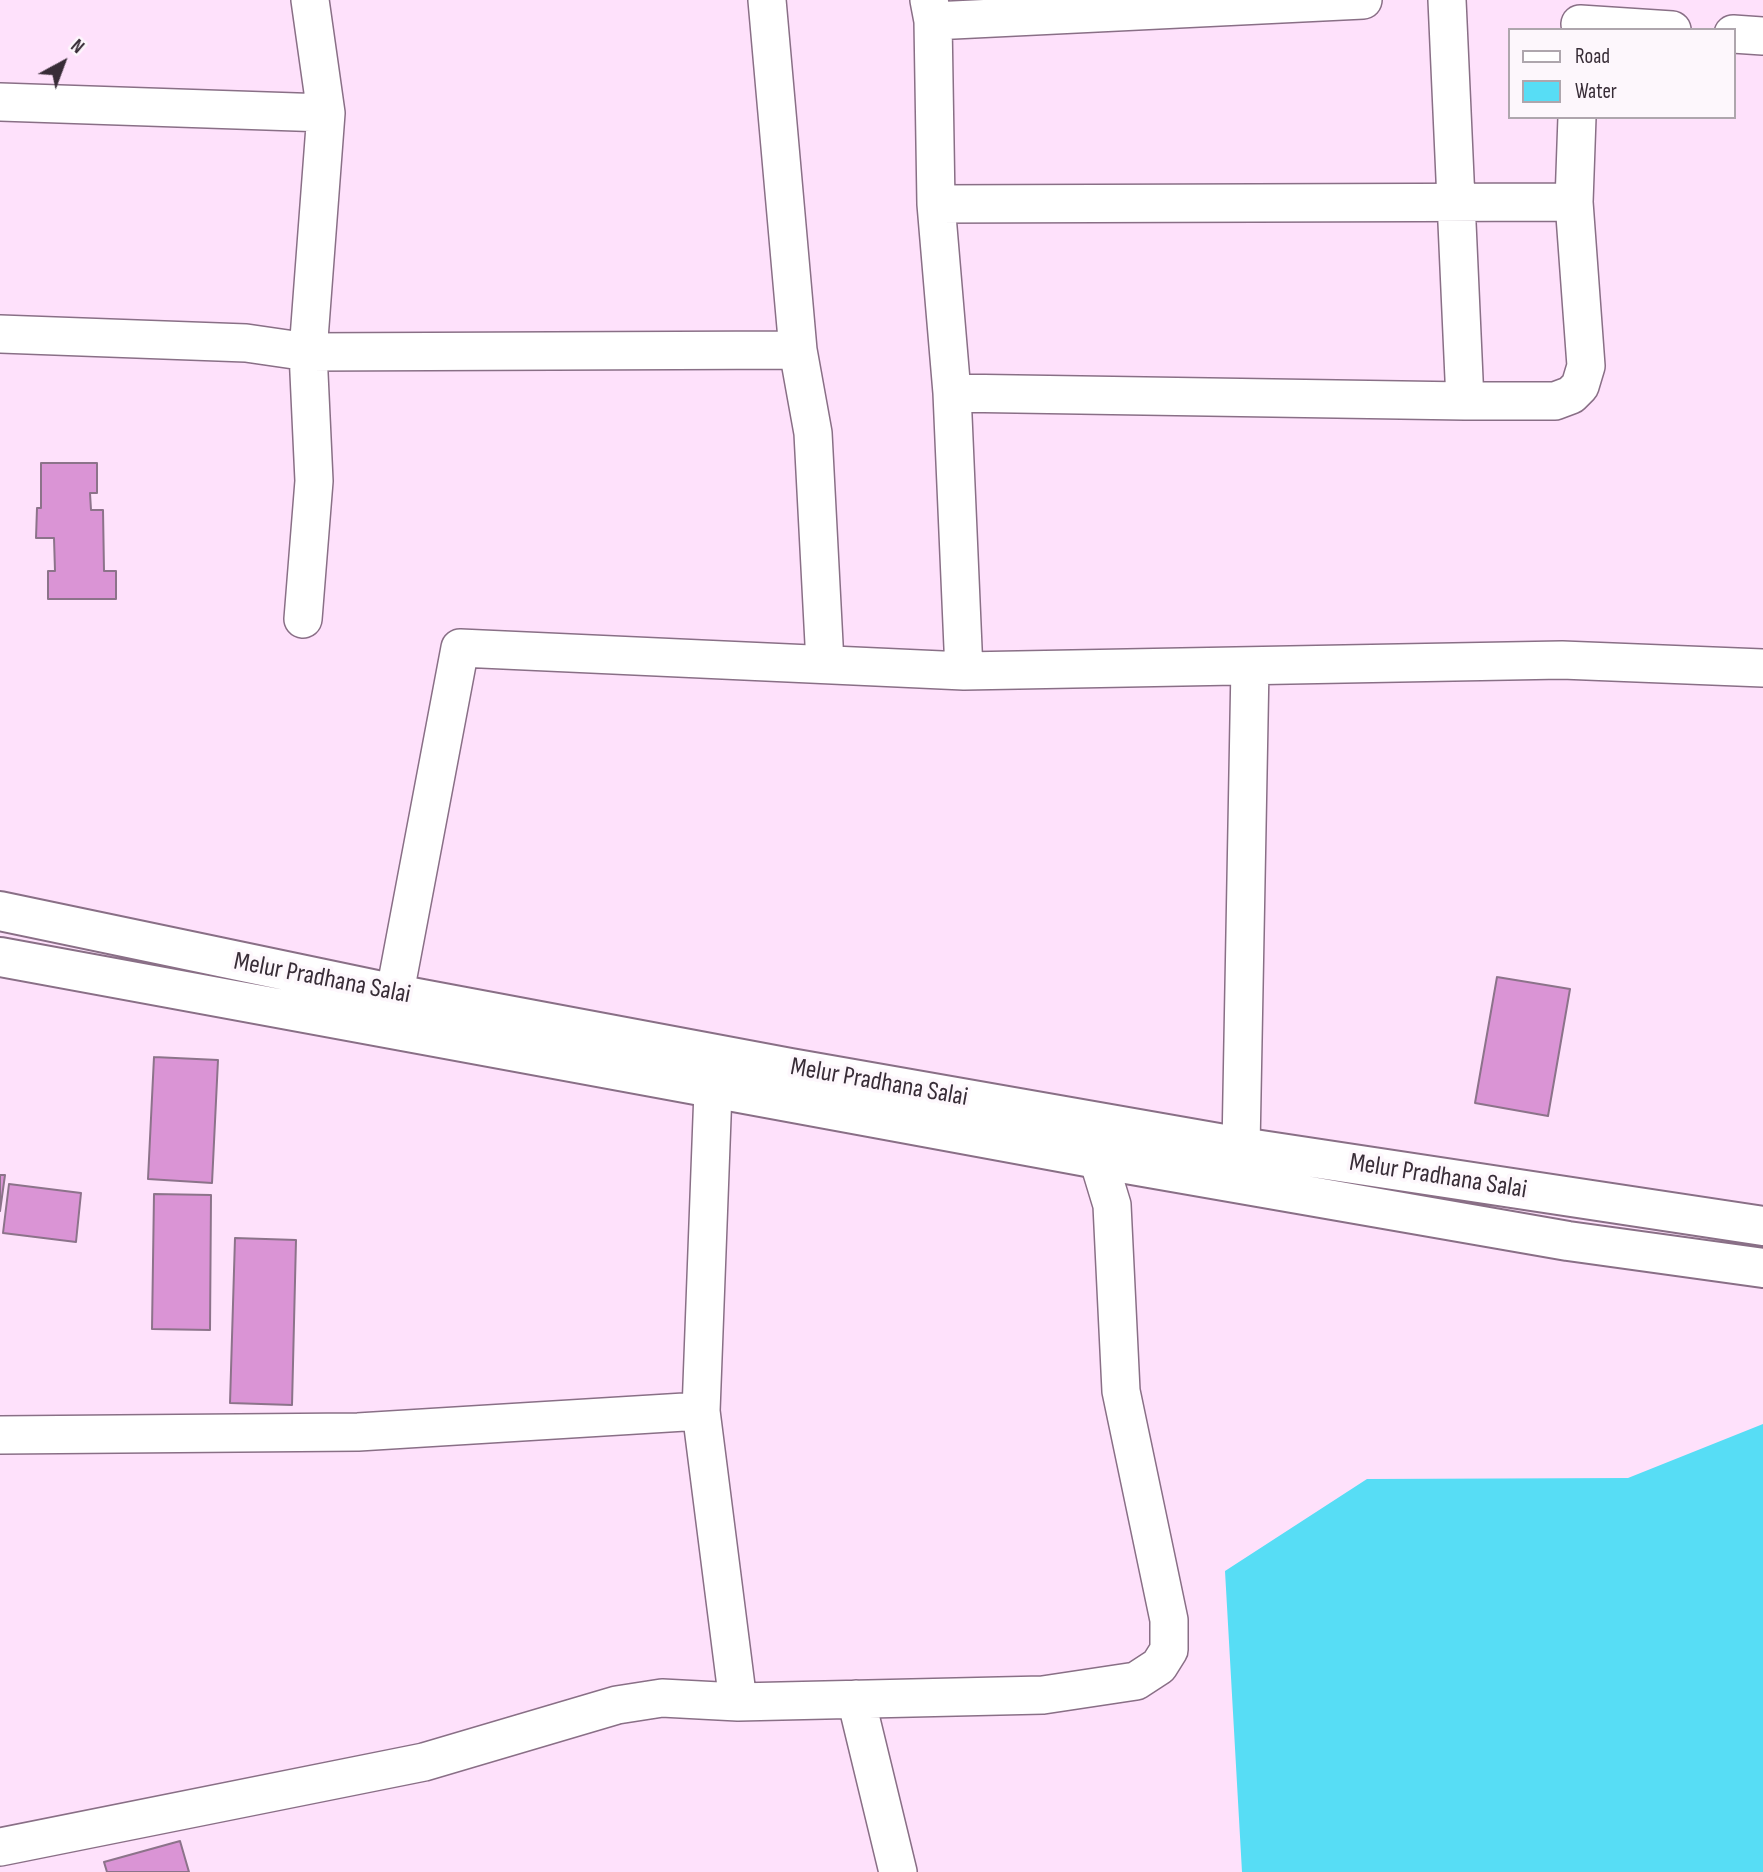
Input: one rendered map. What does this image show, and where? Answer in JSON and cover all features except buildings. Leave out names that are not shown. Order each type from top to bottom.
[{"type":"main road","name":"Melur Pradhana Salai","points":[[0,911],[396,994],[776,1066],[1241,1147],[1763,1226]]},
{"type":"main road","name":"Melur Pradhana Salai","points":[[0,957],[713,1091],[1098,1159],[1568,1241],[1763,1268]]},
{"type":"street","points":[[303,619],[314,481],[308,352],[326,113],[310,0]]},
{"type":"street","points":[[767,0],[798,349],[813,433],[825,663]]},
{"type":"street","points":[[964,671],[953,393],[936,204],[931,10],[1363,0]]},
{"type":"street","points":[[1447,0],[1465,401]]},
{"type":"street","points":[[1580,18],[1657,28]]},
{"type":"street","points":[[1735,34],[1763,36]]},
{"type":"street","points":[[0,102],[326,113]]},
{"type":"street","points":[[953,393],[1465,401],[1555,401],[1571,395],[1580,386],[1586,366],[1574,202],[1577,119]]},
{"type":"street","points":[[936,204],[1457,205],[1574,202]]},
{"type":"street","points":[[0,334],[246,343],[308,352],[798,349]]},
{"type":"street","points":[[388,1031],[460,648],[964,671],[1562,660],[1763,668]]},
{"type":"street","points":[[1241,1147],[1250,666]]},
{"type":"street","points":[[713,1091],[701,1411],[738,1702]]},
{"type":"street","points":[[0,1847],[424,1762],[617,1704],[662,1698],[738,1702],[1043,1695],[1136,1681],[1159,1666],[1169,1650],[1168,1620],[1121,1391],[1112,1205],[1098,1159]]},
{"type":"street","points":[[0,1435],[358,1432],[701,1411]]},
{"type":"street","points":[[856,1699],[898,1872]]},
{"type":"water","points":[[1763,1424],[1763,1872],[1242,1872],[1225,1571],[1367,1479],[1628,1478]]}]
